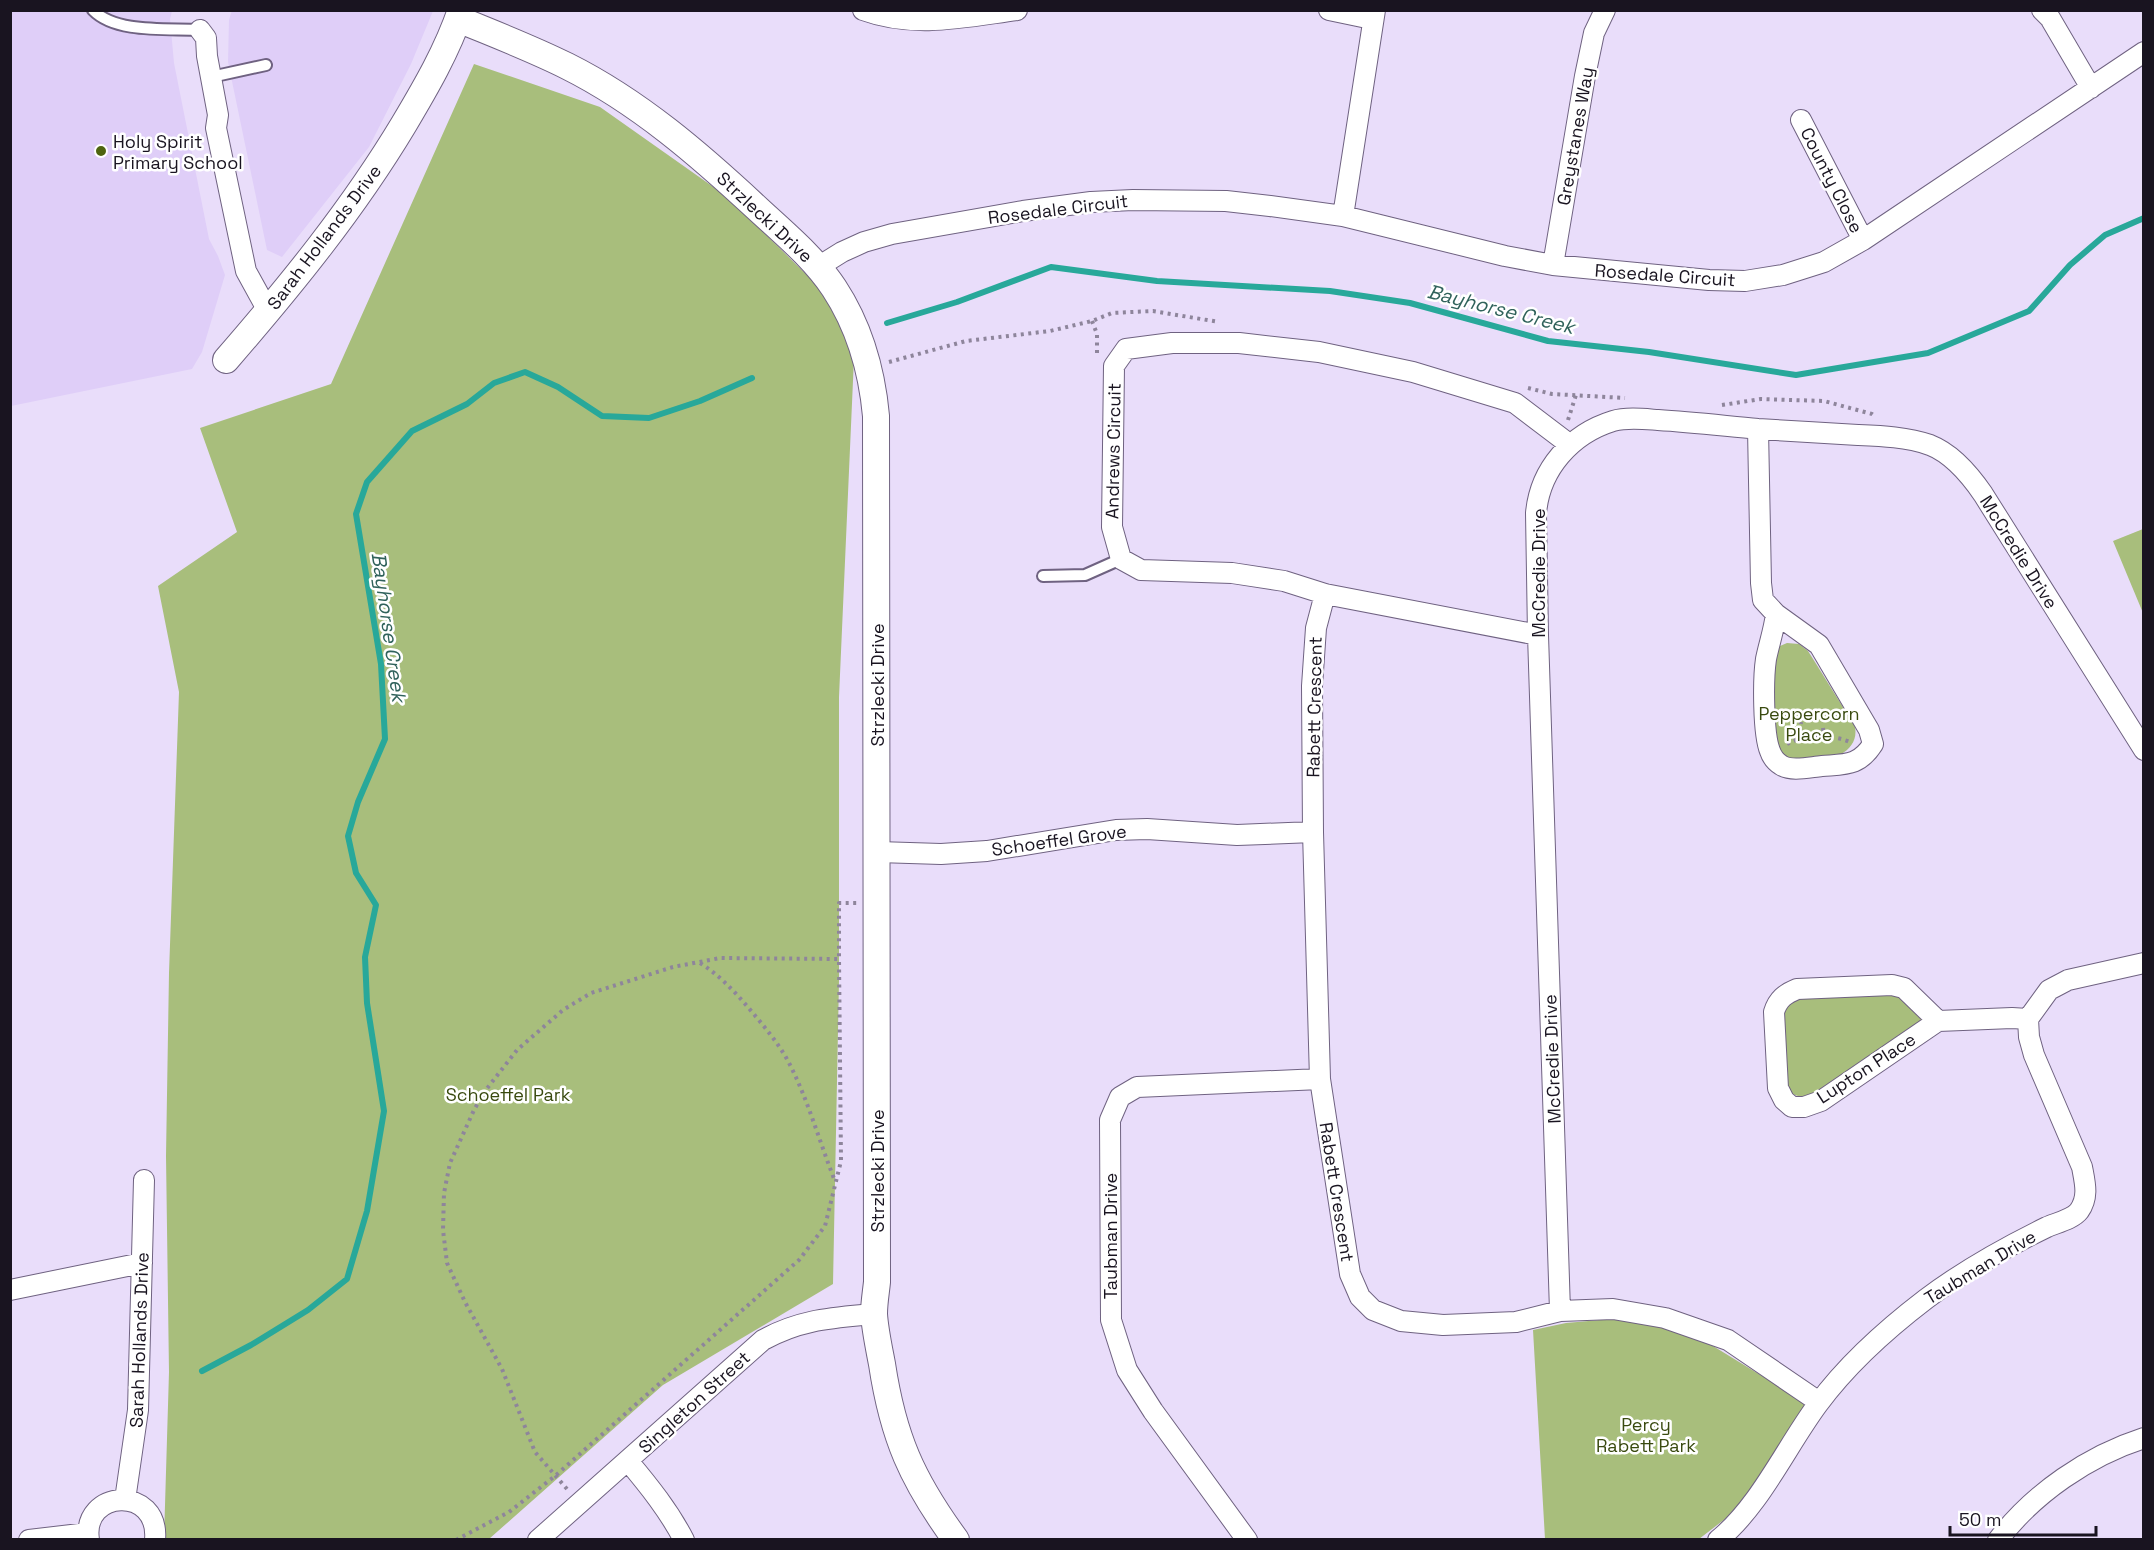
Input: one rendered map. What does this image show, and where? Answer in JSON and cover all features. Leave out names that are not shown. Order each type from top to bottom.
[{"type":"street","points":[[863,10],[904,21],[933,16],[1017,10]]},
{"type":"street","points":[[1329,10],[1373,15],[1343,216]]},
{"type":"street","name":"Greystanes Way","points":[[1553,265],[1585,76],[1594,33],[1605,10]]},
{"type":"street","points":[[2043,10],[2091,88]]},
{"type":"street","name":"Strzlecki Drive","points":[[460,15],[568,66],[624,99],[676,136],[728,181],[818,267],[834,288],[860,341],[875,404],[878,902],[877,1282],[874,1314],[892,1418],[900,1444],[926,1496],[956,1539]]},
{"type":"street","name":"Sarah Hollands Drive","points":[[226,360],[268,311],[364,188],[435,72],[460,15]]},
{"type":"street","points":[[202,20],[219,115],[216,128]]},
{"type":"street","points":[[202,20],[194,38],[208,117],[216,128],[246,271],[268,311]]},
{"type":"street","name":"Rosedale Circuit","points":[[818,267],[864,242],[892,234],[1023,211],[1091,202],[1143,200],[1226,201],[1343,216],[1505,256],[1553,265],[1708,280],[1745,281],[1783,275],[1824,262],[1863,240],[2144,52]]},
{"type":"street","name":"County Close","points":[[1801,120],[1863,240]]},
{"type":"street","name":"Andrews Circuit","points":[[1121,559],[1112,527],[1114,366],[1126,349],[1172,343],[1239,343],[1319,352],[1413,372],[1515,403],[1569,444]]},
{"type":"street","name":"McCredie Drive","points":[[1560,1311],[1536,513],[1538,496],[1545,478],[1569,444],[1600,426],[1622,419],[1687,421],[1758,429],[1896,438],[1933,446],[1951,458],[1974,481],[2144,750]]},
{"type":"street","points":[[1758,429],[1761,583],[1764,600],[1776,614],[1819,645],[1869,730],[1873,744],[1868,752],[1852,763],[1797,768],[1783,767],[1772,755],[1766,735],[1765,677],[1766,659],[1776,614]]},
{"type":"street","points":[[1121,559],[1141,570],[1232,573],[1284,581],[1325,594],[1538,635]]},
{"type":"street","name":"Rabett Crescent","points":[[1325,594],[1313,647],[1312,686],[1313,832],[1320,1079],[1350,1274],[1360,1297],[1373,1310],[1401,1321],[1443,1325],[1516,1322],[1560,1311],[1613,1309],[1665,1318],[1728,1340],[1819,1402]]},
{"type":"street","name":"Schoeffel Grove","points":[[878,852],[941,854],[987,852],[1116,830],[1147,829],[1237,835],[1313,832]]},
{"type":"street","points":[[1938,1021],[2028,1019],[2049,990],[2068,980],[2144,963]]},
{"type":"street","name":"Lupton Place","points":[[1892,985],[1904,988],[1938,1021],[1821,1101],[1804,1107],[1792,1107],[1784,1100],[1778,1088],[1774,1012],[1777,1002],[1787,993],[1797,989],[1892,985]]},
{"type":"street","name":"Taubman Drive","points":[[1718,1539],[1750,1507],[1819,1402],[1855,1362],[1917,1306],[1946,1284],[2006,1247],[2077,1214],[2085,1201],[2086,1185],[2082,1167],[2034,1055],[2029,1036],[2028,1019]]},
{"type":"street","name":"Taubman Drive","points":[[1246,1539],[1127,1370],[1111,1320],[1110,1120],[1120,1096],[1137,1087],[1320,1079]]},
{"type":"street","name":"Sarah Hollands Drive","points":[[125,1500],[138,1410],[144,1180]]},
{"type":"street","points":[[10,1290],[142,1263]]},
{"type":"street","name":"Singleton Street","points":[[538,1539],[763,1340],[783,1329],[802,1323],[874,1314]]},
{"type":"street","points":[[1998,1539],[2027,1508],[2071,1473],[2098,1456],[2144,1438]]},
{"type":"street","points":[[628,1461],[653,1490],[684,1539]]},
{"type":"street","points":[[30,1539],[88,1536],[93,1515],[99,1508],[116,1500],[125,1500],[136,1502],[152,1517],[155,1539]]},
{"type":"lane","points":[[93,10],[107,21],[125,26],[202,20]]},
{"type":"lane","points":[[211,77],[266,65]]},
{"type":"lane","points":[[1043,576],[1085,575],[1121,559]]},
{"type":"path","points":[[881,358],[886,362],[892,362],[966,341],[1050,331],[1092,321],[1112,313],[1152,311],[1222,323]]},
{"type":"path","points":[[1092,321],[1097,334],[1096,357],[1114,366]]},
{"type":"path","points":[[1521,387],[1552,394],[1635,398]]},
{"type":"path","points":[[1567,423],[1576,395]]},
{"type":"path","points":[[1711,404],[1722,405],[1761,399],[1824,401],[1872,414],[1896,438]]},
{"type":"path","points":[[1799,739],[1801,722]]},
{"type":"path","points":[[1823,728],[1824,737]]},
{"type":"path","points":[[1772,755],[1789,742],[1824,737],[1848,741],[1868,752]]},
{"type":"path","points":[[456,1539],[509,1512],[555,1476],[799,1260],[825,1226],[841,1161],[839,903],[878,902]]},
{"type":"path","points":[[579,1503],[535,1452],[502,1369],[465,1302],[447,1263],[443,1230],[444,1193],[450,1163],[474,1110],[490,1084],[517,1050],[564,1010],[591,993],[673,967],[720,958],[839,959]]},
{"type":"path","points":[[700,963],[714,971],[740,999],[770,1033],[788,1061],[805,1099],[835,1182]]},
{"type":"shaded area","points":[[232,10],[433,11],[411,64],[369,147],[282,257],[267,250],[228,62],[229,20]]},
{"type":"shaded area","name":"Holy Spirit Primary School","points":[[11,11],[172,11],[170,19],[174,63],[209,239],[225,275],[202,352],[192,369],[11,406]]},
{"type":"green space","name":"Schoeffel Park","points":[[474,64],[600,107],[729,198],[827,295],[854,358],[839,697],[839,980],[833,1284],[663,1385],[489,1539],[164,1539],[169,1372],[166,1156],[169,973],[179,692],[158,586],[237,532],[200,428],[331,384]]},
{"type":"green space","points":[[2144,529],[2143,613],[2113,541]]},
{"type":"green space","name":"Peppercorn Place","points":[[1787,643],[1799,644],[1808,651],[1855,727],[1855,738],[1842,754],[1820,761],[1796,760],[1782,754],[1773,739],[1773,662],[1780,646]]},
{"type":"green space","points":[[1896,993],[1926,1021],[1817,1095],[1799,1096],[1790,1091],[1787,1085],[1785,1064],[1783,1007],[1793,998]]},
{"type":"green space","name":"Percy Rabett Park","points":[[1611,1319],[1667,1328],[1713,1346],[1808,1404],[1746,1497],[1725,1519],[1699,1539],[1545,1539],[1533,1330],[1566,1323]]},
{"type":"waterway","name":"Bayhorse Creek","points":[[887,323],[957,302],[1051,267],[1157,281],[1330,291],[1410,303],[1548,341],[1649,352],[1796,375],[1928,353],[2029,311],[2070,265],[2105,235],[2144,218]]},
{"type":"waterway","name":"Bayhorse Creek","points":[[202,1371],[251,1345],[308,1310],[347,1279],[367,1211],[384,1111],[367,1003],[365,957],[376,905],[356,873],[348,836],[358,802],[385,739],[381,664],[356,514],[367,482],[412,431],[467,404],[494,383],[525,372],[558,387],[602,416],[649,418],[700,401],[752,378]]},
{"type":"place","name":"Holy Spirit Primary School","points":[[101,151]]}]
